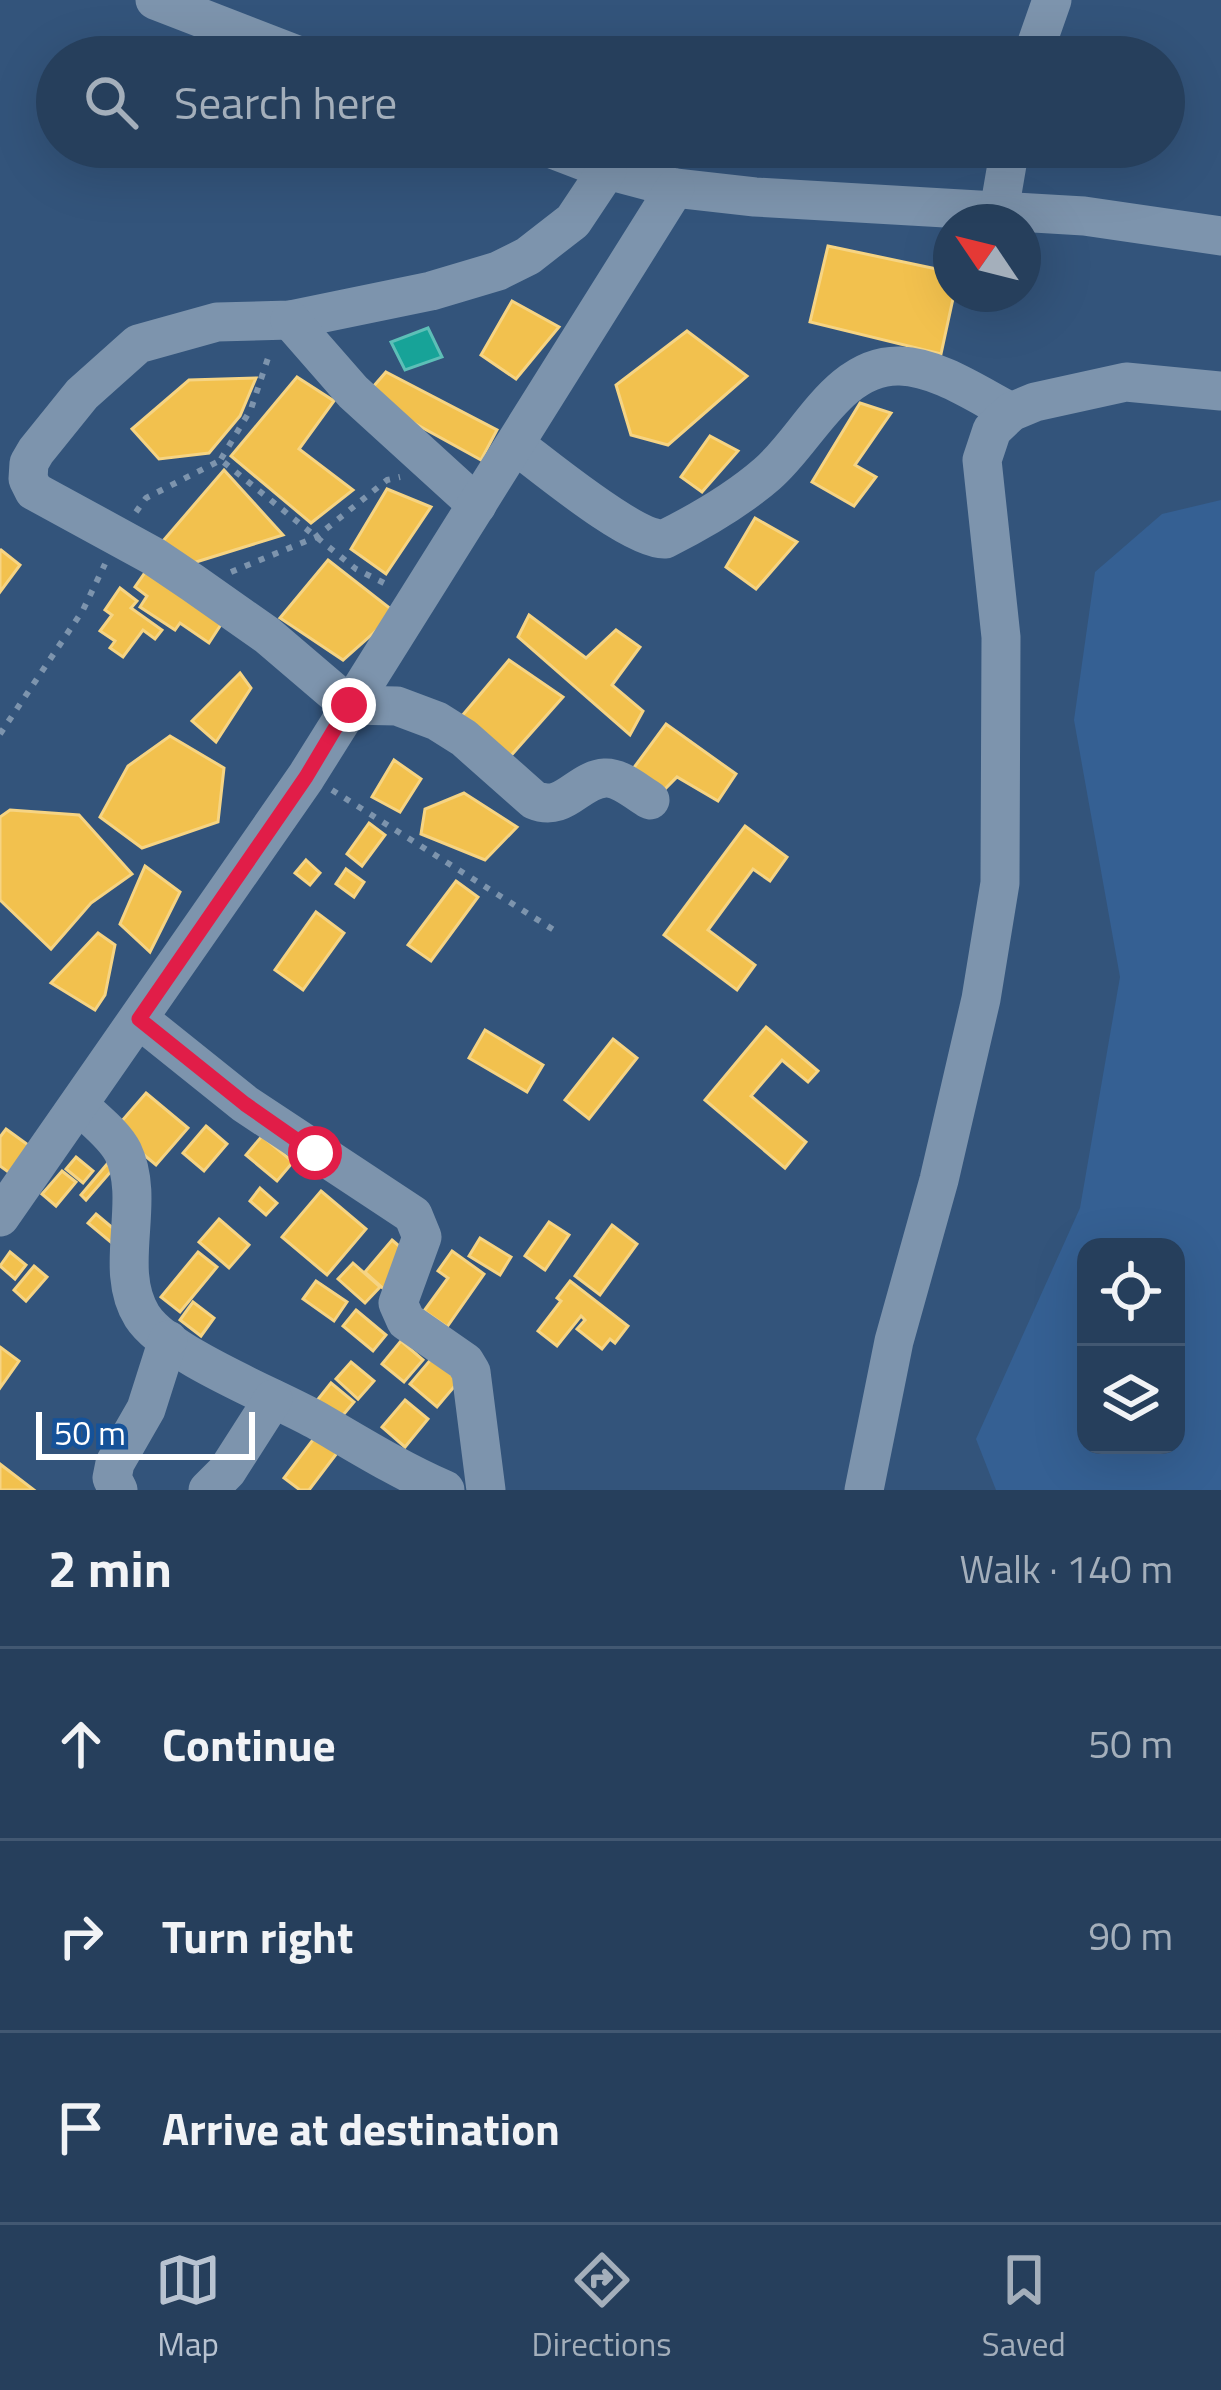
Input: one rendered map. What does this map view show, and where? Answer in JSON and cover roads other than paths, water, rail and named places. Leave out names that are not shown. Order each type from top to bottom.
[{"type":"street","points":[[155,0],[248,36]]},
{"type":"street","points":[[1039,36],[1052,0]]},
{"type":"street","points":[[603,168],[675,188],[933,207]]},
{"type":"street","points":[[1000,204],[1006,168]]},
{"type":"street","points":[[608,170],[573,221],[528,256],[497,271],[431,291],[285,320],[217,322],[138,344],[82,394],[29,463],[28,478],[34,491],[153,556],[267,635],[349,705],[397,706],[437,721],[464,738],[534,800],[547,805],[602,778],[615,779],[650,800]]},
{"type":"street","points":[[3,1206],[79,1105],[306,777],[675,188]]},
{"type":"street","points":[[1041,213],[1221,236]]},
{"type":"street","points":[[285,320],[353,392],[477,505]]},
{"type":"street","points":[[517,446],[612,515],[655,539],[691,526],[736,498],[770,472],[855,379],[883,368],[926,370],[1012,412]]},
{"type":"street","points":[[864,1490],[894,1341],[939,1180],[981,999],[1000,883],[1001,638],[982,460],[992,430],[1012,412],[1035,403],[1126,382],[1221,391]]},
{"type":"street","points":[[139,1019],[245,1104],[413,1215],[422,1237],[399,1312],[465,1362],[471,1372],[486,1490]]},
{"type":"street","points":[[79,1105],[123,1151],[130,1175],[131,1283],[142,1316],[168,1340],[313,1418],[391,1467],[446,1490]]},
{"type":"street","points":[[118,1490],[112,1478],[115,1463],[146,1408],[168,1340]]},
{"type":"street","points":[[208,1490],[227,1471],[273,1399]]},
{"type":"water","points":[[1221,500],[1221,1490],[996,1490],[976,1439],[1080,1208],[1120,977],[1074,720],[1095,572],[1162,514]]}]
